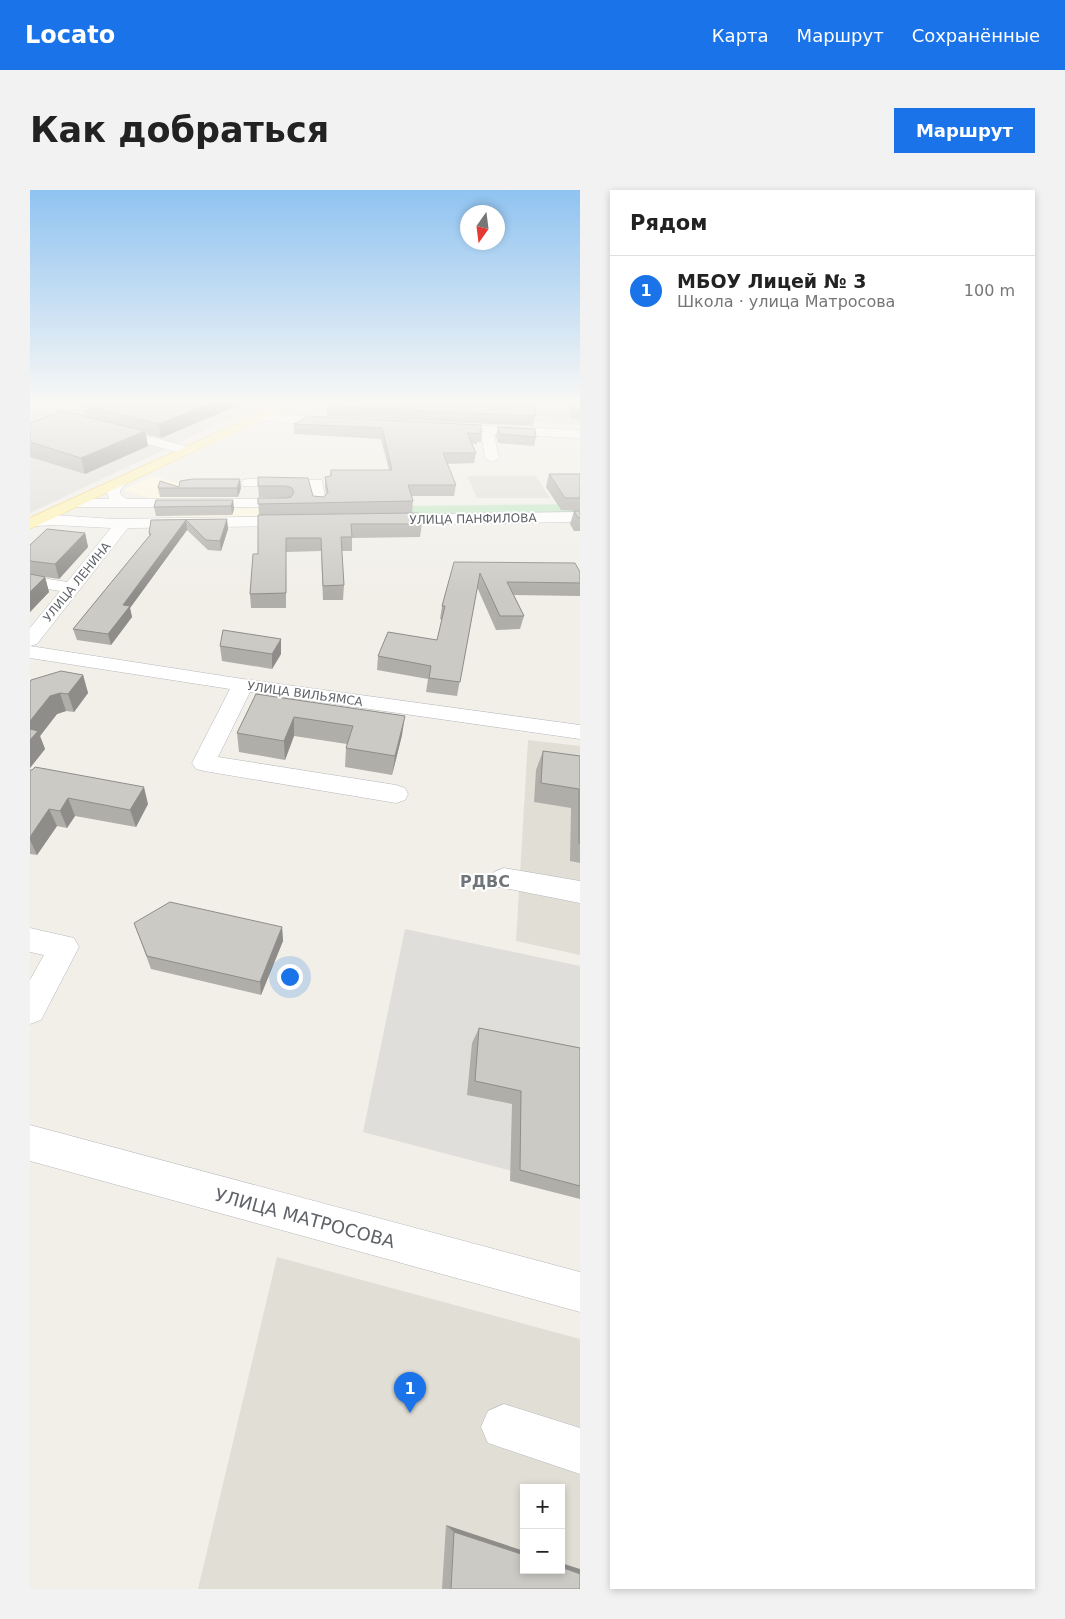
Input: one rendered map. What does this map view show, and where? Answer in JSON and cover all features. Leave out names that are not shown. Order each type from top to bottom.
[{"type":"main road","points":[[33,523],[157,465]]},
{"type":"street","points":[[120,482],[113,490],[113,494],[121,503]]},
{"type":"street","points":[[248,483],[317,482],[309,503]]},
{"type":"street","points":[[76,503],[338,503]]},
{"type":"street","points":[[103,524],[88,519],[86,515],[99,505],[121,503]]},
{"type":"street","name":"УЛИЦА ЛЕНИНА","points":[[30,640],[123,524],[133,520],[139,512],[139,509],[121,503]]},
{"type":"street","name":"УЛИЦА ПАНФИЛОВА","points":[[364,520],[580,517]]},
{"type":"street","points":[[33,523],[54,520],[103,524],[315,521]]},
{"type":"street","points":[[30,581],[72,588]]},
{"type":"street","name":"УЛИЦА ВИЛЬЯМСА","points":[[30,652],[243,685],[580,732]]},
{"type":"street","points":[[243,685],[204,763],[396,794]]},
{"type":"street","points":[[504,879],[580,892]]},
{"type":"street","points":[[30,940],[64,947],[30,1010]]},
{"type":"street","name":"УЛИЦА МАТРОСОВА","points":[[30,1143],[580,1292]]},
{"type":"street","points":[[504,1427],[580,1451]]},
{"type":"shaded area","points":[[30,465],[131,465],[30,513]]},
{"type":"shaded area","points":[[152,476],[197,488],[198,501],[160,501],[123,490]]},
{"type":"shaded area","points":[[467,476],[536,476],[550,498],[477,498]]},
{"type":"shaded area","points":[[323,507],[324,517],[170,521],[172,510]]},
{"type":"shaded area","points":[[528,740],[580,746],[580,955],[516,941]]},
{"type":"shaded area","points":[[405,929],[580,966],[580,1189],[363,1132]]},
{"type":"shaded area","points":[[277,1257],[580,1339],[580,1589],[198,1589]]},
{"type":"green space","points":[[580,504],[580,514],[324,517],[323,507]]},
{"type":"building","points":[[391,465],[448,465],[456,485],[408,485],[413,501],[258,504],[258,498],[286,498],[291,497],[294,493],[292,488],[286,486],[258,486],[258,477],[308,478],[313,496],[324,497],[328,492],[325,477],[331,476],[331,470],[392,470]]},
{"type":"building","points":[[549,474],[580,474],[580,498],[565,498]]},
{"type":"building","points":[[193,479],[240,479],[237,488],[158,488],[160,481],[179,487],[180,481]]},
{"type":"building","points":[[156,500],[233,500],[231,506],[154,507]]},
{"type":"building","points":[[574,511],[580,511],[580,518],[578,518]]},
{"type":"building","points":[[418,513],[422,524],[351,524],[352,537],[341,537],[344,585],[323,586],[321,538],[286,538],[286,593],[250,594],[253,554],[258,554],[258,515]]},
{"type":"building","points":[[227,519],[220,541],[206,540],[186,520],[123,605],[130,606],[108,634],[73,629],[151,534],[149,533],[151,520]]},
{"type":"building","points":[[47,529],[85,533],[55,564],[30,561],[30,545]]},
{"type":"building","points":[[454,562],[575,563],[580,572],[580,583],[507,582],[524,616],[500,616],[480,573],[460,682],[429,678],[431,666],[378,656],[388,632],[437,640],[445,606],[442,606]]},
{"type":"building","points":[[30,574],[45,577],[30,592]]},
{"type":"building","points":[[223,630],[281,639],[272,654],[220,646]]},
{"type":"building","points":[[61,671],[83,675],[68,694],[60,693],[50,696],[30,721],[31,680]]},
{"type":"building","points":[[256,694],[405,716],[395,756],[346,748],[353,726],[294,717],[284,741],[237,733]]},
{"type":"building","points":[[30,729],[38,731],[30,740]]},
{"type":"building","points":[[543,751],[580,756],[580,843],[579,789],[541,783]]},
{"type":"building","points":[[35,767],[144,787],[130,810],[68,798],[60,811],[49,809],[30,837],[30,770]]},
{"type":"building","points":[[170,902],[282,927],[260,982],[147,956],[134,923]]},
{"type":"building","points":[[479,1028],[580,1048],[580,1186],[520,1170],[521,1091],[475,1081]]},
{"type":"building","points":[[454,1532],[520,1554],[520,1574],[565,1574],[565,1568],[580,1574],[580,1589],[451,1589]]},
{"type":"place","name":"МБОУ Лицей № 3","points":[[410,1413]]},
{"type":"district","name":"РДВС","points":[[485,881]]}]
